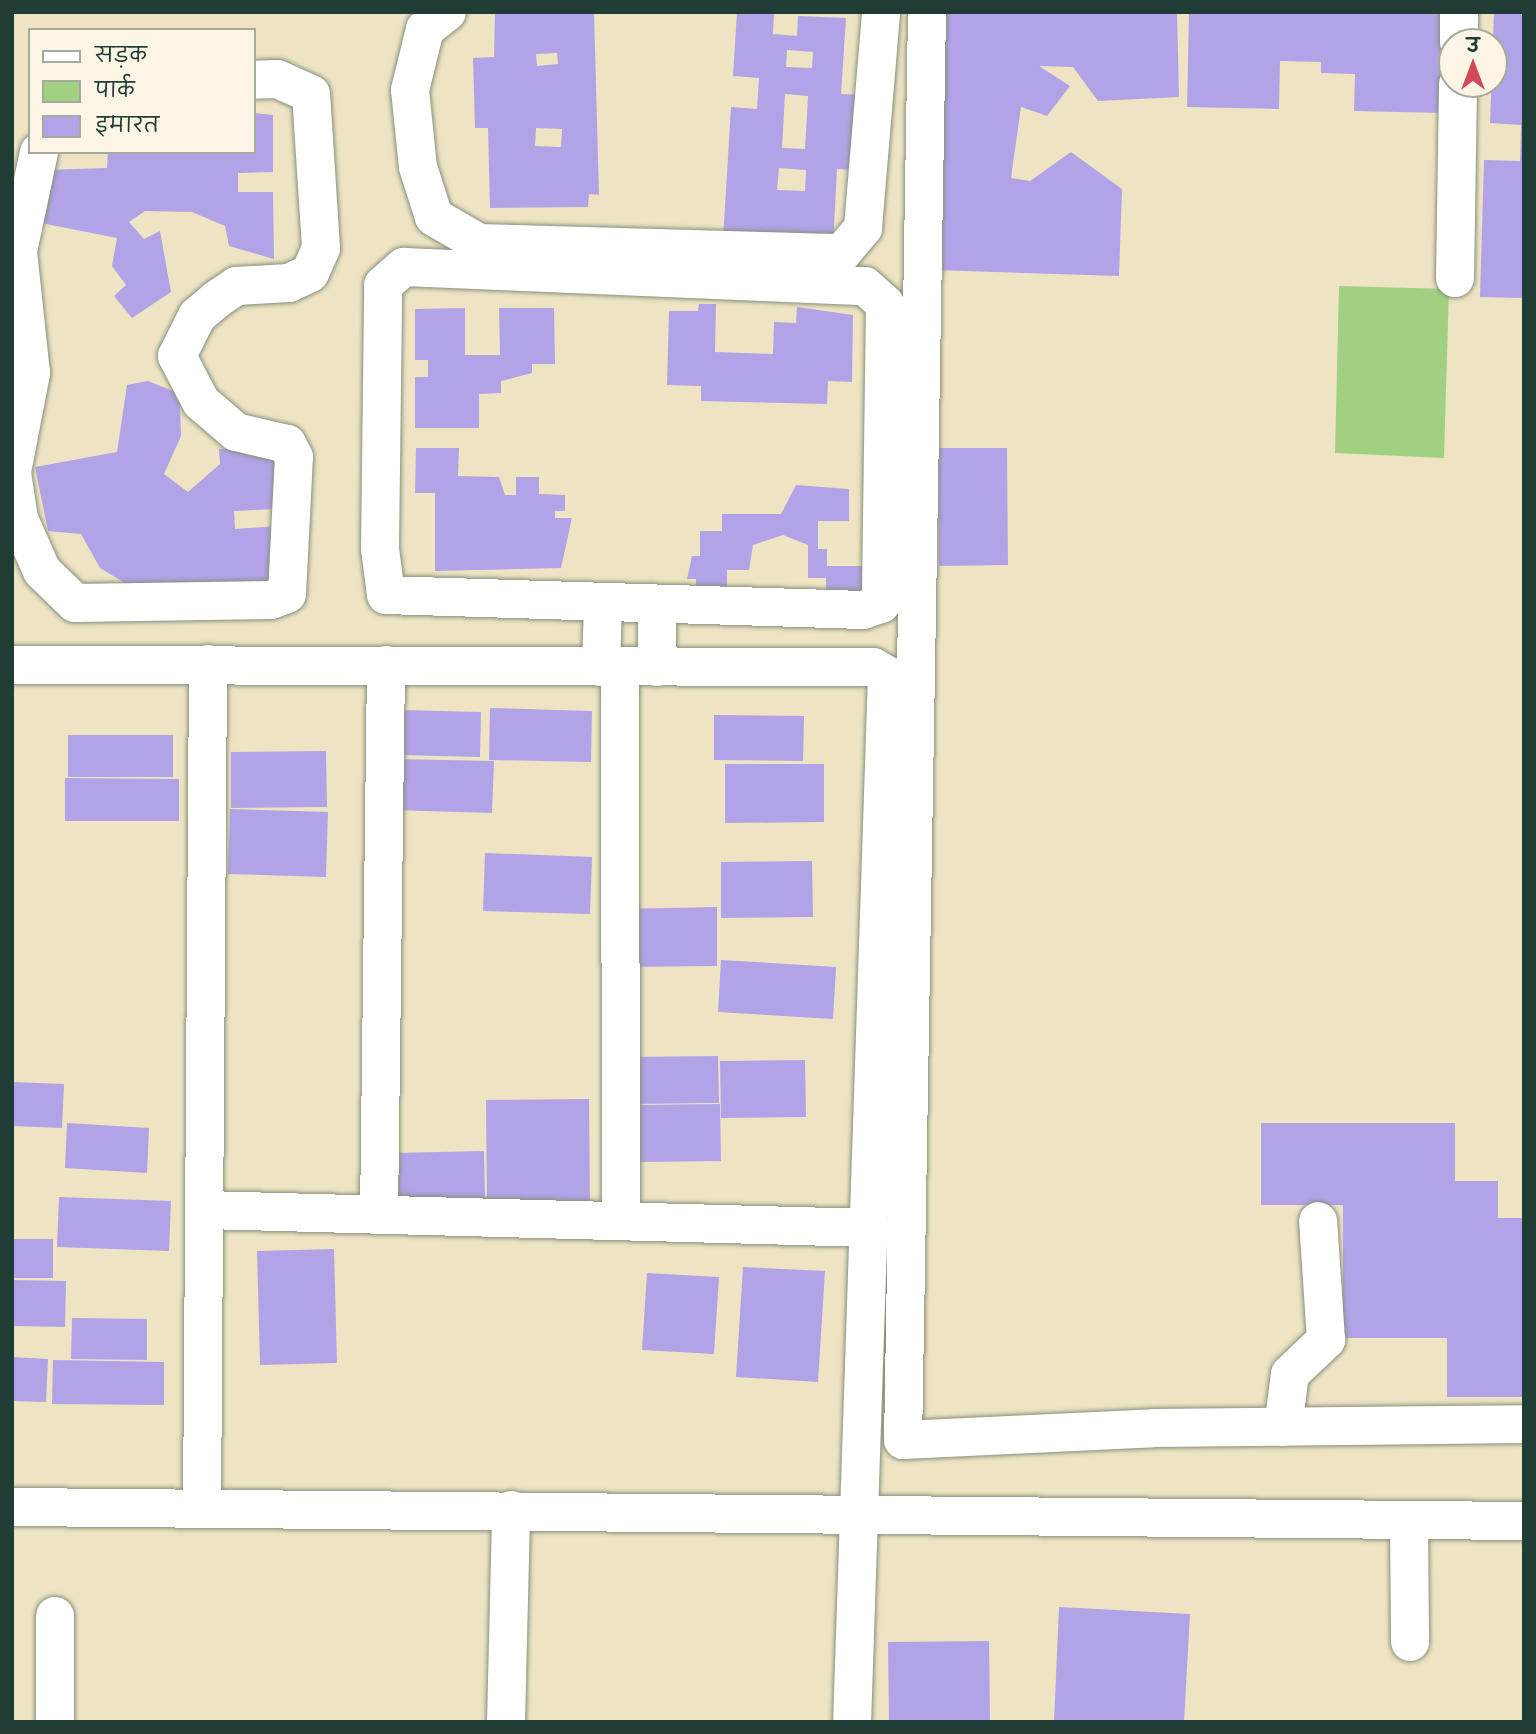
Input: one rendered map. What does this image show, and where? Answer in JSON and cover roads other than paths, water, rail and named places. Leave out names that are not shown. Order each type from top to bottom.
[{"type":"street","points":[[447,12],[425,29],[410,90],[418,167],[434,217],[479,243],[842,253],[863,228],[881,12]]},
{"type":"street","points":[[927,12],[903,1440],[1283,1427],[1524,1424]]},
{"type":"street","points":[[39,154],[18,251],[22,373],[12,473],[19,519],[42,571],[75,603],[271,600],[287,594],[294,457],[286,444],[236,432],[201,402],[177,356],[197,316],[217,299],[236,285],[289,283],[310,273],[321,248],[311,94],[277,79],[256,80]]},
{"type":"street","points":[[1455,278],[1458,98]]},
{"type":"street","points":[[393,271],[864,285],[885,304],[881,604],[863,610],[657,604],[386,595],[380,548],[383,285],[393,271]]},
{"type":"street","points":[[603,603],[626,667],[621,1220]]},
{"type":"street","points":[[626,667],[657,604]]},
{"type":"street","points":[[202,1508],[208,664]]},
{"type":"street","points":[[12,665],[873,667],[887,675],[871,1228],[855,1513],[852,1722]]},
{"type":"street","points":[[379,1215],[386,666]]},
{"type":"street","points":[[205,1210],[871,1228]]},
{"type":"street","points":[[1283,1427],[1290,1374],[1326,1340],[1318,1221]]},
{"type":"street","points":[[12,1507],[1524,1521]]},
{"type":"street","points":[[506,1722],[511,1510]]},
{"type":"street","points":[[1409,1521],[1410,1642]]},
{"type":"street","points":[[55,1616],[55,1722]]}]
